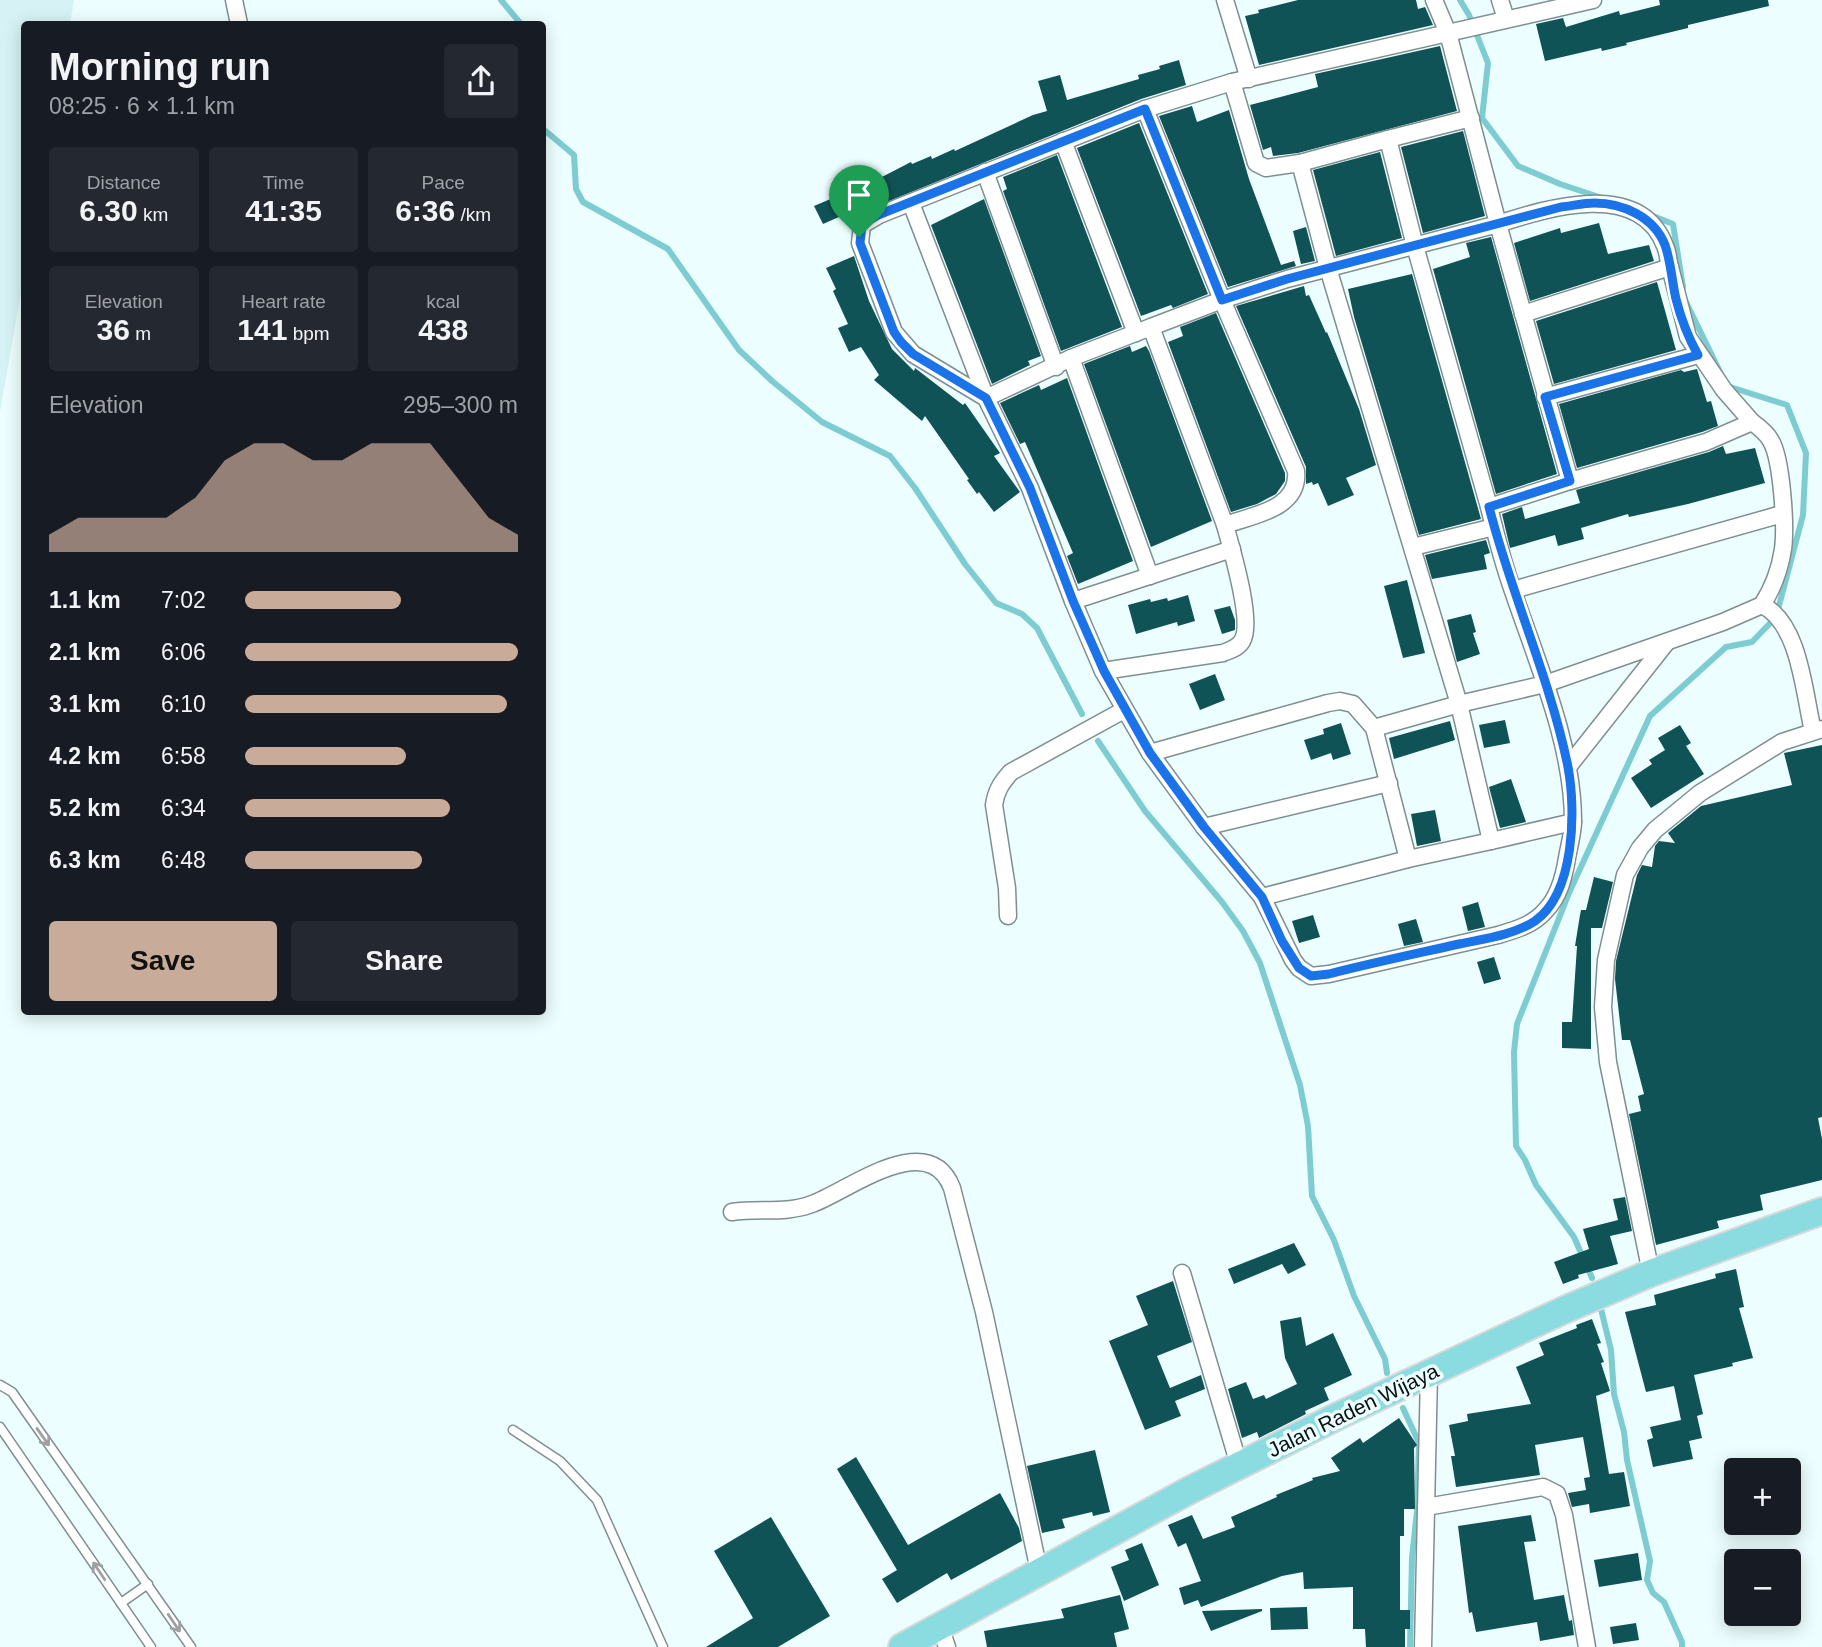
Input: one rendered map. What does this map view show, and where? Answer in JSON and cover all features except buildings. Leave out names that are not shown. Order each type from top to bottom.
[{"type":"highway","name":"Jalan Raden Wijaya","points":[[902,1647],[944,1637],[1039,1571],[1238,1465],[1429,1373],[1651,1273],[1822,1212]]},
{"type":"street","points":[[234,0],[238,21]]},
{"type":"street","points":[[1225,0],[1253,155],[1258,165],[1270,168],[1300,163],[1471,118]]},
{"type":"street","points":[[1434,0],[1451,31],[1498,224],[1570,481]]},
{"type":"street","points":[[1500,0],[1502,20]]},
{"type":"street","points":[[986,398],[913,354],[894,332],[860,243],[862,225],[878,215],[1145,109],[1241,80],[1593,0]]},
{"type":"street","points":[[1145,109],[1222,300],[1296,471],[1297,483],[1294,491],[1277,507],[1225,525]]},
{"type":"street","points":[[911,203],[986,398],[1030,488],[1073,601],[1124,710],[1150,753],[1204,827],[1262,897],[1299,968],[1311,976],[1329,974],[1499,935],[1533,922],[1552,903],[1560,886],[1573,822],[1568,767],[1545,684],[1494,527],[1415,246],[1388,139]]},
{"type":"street","points":[[1063,141],[1225,525],[1246,618],[1242,642],[1223,653],[1104,671]]},
{"type":"street","points":[[1300,163],[1328,268],[1459,704],[1491,842]]},
{"type":"street","points":[[985,172],[1056,366]]},
{"type":"street","points":[[986,398],[1071,358],[1222,300],[1328,268],[1561,207],[1593,203],[1618,206],[1634,212],[1651,224],[1665,246],[1680,315],[1688,337],[1698,355],[1752,422],[1771,440],[1777,453],[1781,472],[1783,551],[1768,609]]},
{"type":"street","points":[[1523,314],[1670,267]]},
{"type":"street","points":[[1545,397],[1698,355]]},
{"type":"street","points":[[1071,358],[1150,576]]},
{"type":"street","points":[[1489,507],[1706,442],[1752,422]]},
{"type":"street","points":[[1513,590],[1782,514]]},
{"type":"street","points":[[1413,547],[1494,527]]},
{"type":"street","points":[[1073,601],[1232,549]]},
{"type":"street","points":[[1651,1273],[1608,1062],[1603,1007],[1606,960],[1625,875],[1640,848],[1655,830],[1700,793],[1782,742],[1817,730],[1792,641],[1786,628],[1768,609]]},
{"type":"street","points":[[1374,728],[1545,684],[1768,609]]},
{"type":"street","points":[[1568,767],[1667,642]]},
{"type":"street","points":[[1150,753],[1340,701],[1353,704],[1374,728],[1408,859]]},
{"type":"street","points":[[1008,916],[1007,888],[995,805],[996,794],[1002,782],[1011,772],[1124,710]]},
{"type":"street","points":[[1204,827],[1389,783]]},
{"type":"street","points":[[1262,897],[1408,859],[1573,822]]},
{"type":"street","points":[[732,1212],[750,1209],[790,1210],[813,1204],[895,1165],[928,1164],[938,1168],[946,1176],[955,1198],[984,1312],[1039,1571]]},
{"type":"street","points":[[1182,1273],[1238,1465]]},
{"type":"street","points":[[1423,1647],[1429,1373]]},
{"type":"street","points":[[1426,1507],[1543,1488],[1557,1494],[1564,1515],[1587,1647]]},
{"type":"lane","points":[[0,1385],[12,1392],[191,1647]]},
{"type":"lane","points":[[0,1427],[151,1647]]},
{"type":"lane","points":[[513,1430],[560,1461],[597,1500],[663,1647]]},
{"type":"lane","points":[[121,1602],[148,1584]]},
{"type":"shaded area","points":[[0,0],[74,0],[70,21],[21,21],[21,293],[0,412]]},
{"type":"waterway","points":[[501,0],[518,21]]},
{"type":"waterway","points":[[1460,0],[1469,15],[1488,63],[1482,118],[1518,166],[1605,199]]},
{"type":"waterway","points":[[546,131],[574,155],[576,189],[583,202],[668,249],[739,350],[822,422],[890,456],[915,488],[965,564],[996,603],[1022,614],[1037,628],[1082,714]]},
{"type":"waterway","points":[[1648,214],[1673,224],[1683,287]]},
{"type":"waterway","points":[[1684,298],[1722,376]]},
{"type":"waterway","points":[[1592,1278],[1574,1237],[1536,1185],[1516,1146],[1514,1052],[1517,1024],[1569,893],[1650,716],[1726,647],[1752,642],[1776,617],[1803,515],[1806,453],[1787,405],[1727,386]]},
{"type":"waterway","points":[[1098,741],[1145,811],[1222,902],[1243,931],[1260,963],[1300,1085],[1308,1126],[1312,1196],[1334,1240],[1354,1296],[1385,1359],[1387,1373]]},
{"type":"waterway","points":[[1601,1309],[1611,1350],[1614,1394],[1650,1561],[1647,1580],[1653,1593],[1664,1602],[1682,1647]]},
{"type":"waterway","points":[[1403,1408],[1419,1443],[1410,1647]]},
{"type":"route","points":[[1145,109],[1222,300],[1287,279],[1561,207],[1593,203],[1618,206],[1634,212],[1651,224],[1665,246],[1680,315],[1698,355],[1545,397],[1570,481],[1489,507],[1513,590],[1545,684],[1568,767],[1573,822],[1569,850],[1560,886],[1544,913],[1533,922],[1499,935],[1329,974],[1311,976],[1299,968],[1282,941],[1262,897],[1204,827],[1150,753],[1124,710],[1073,601],[1030,488],[986,398],[943,374],[913,354],[901,342],[894,332],[859,237],[862,225],[878,215],[1145,109]]}]
